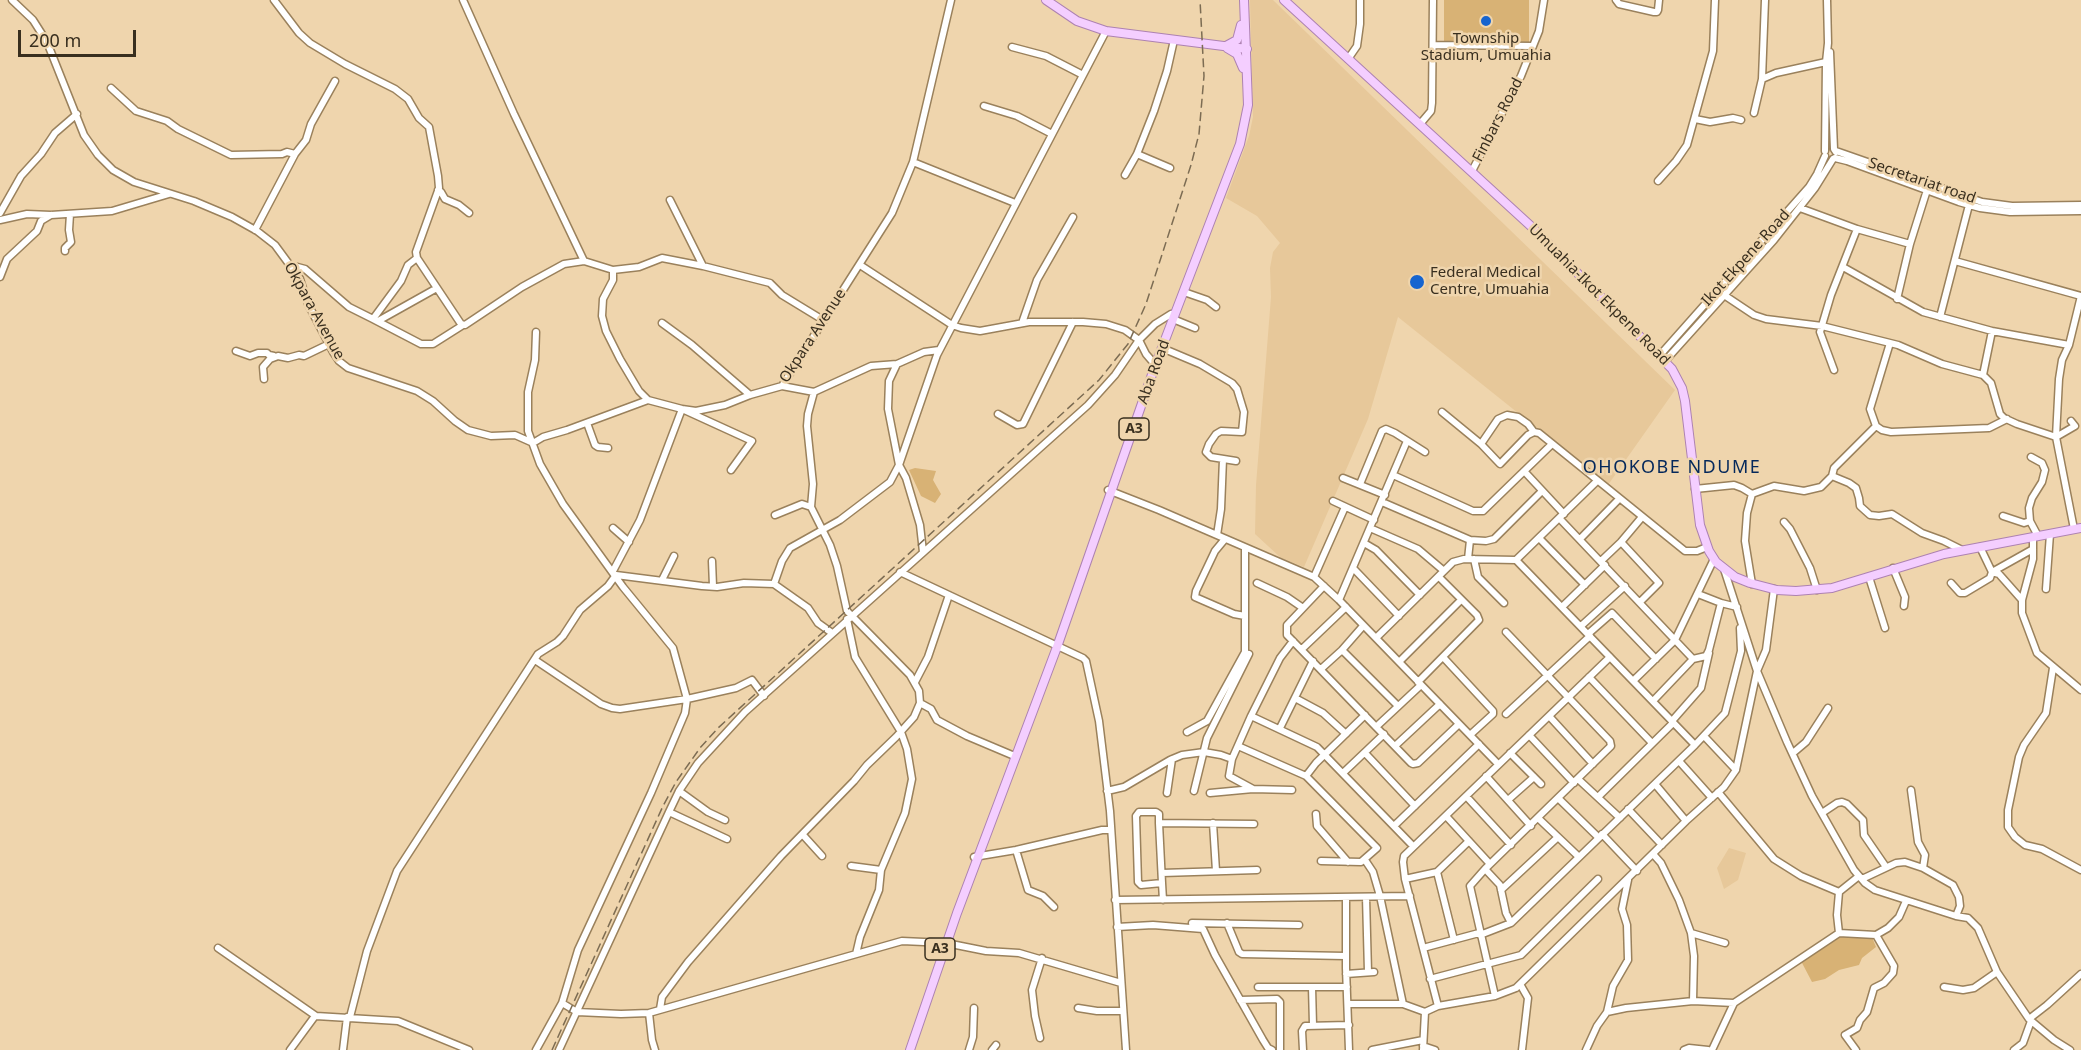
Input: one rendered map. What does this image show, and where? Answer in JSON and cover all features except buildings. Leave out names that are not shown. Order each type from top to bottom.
[{"type":"main road","points":[[1046,0],[1077,21],[1106,31],[1244,49]]},
{"type":"main road","name":"Aba Road","points":[[996,805],[1172,316],[1240,144],[1246,119],[1248,89],[1241,25],[1242,0]]},
{"type":"main road","name":"Aba Road","points":[[1110,491],[1152,361],[1184,292],[1236,142],[1244,97],[1242,0]]},
{"type":"main road","name":"Umuahia-Ikot Ekpene Road","points":[[1284,0],[1292,4],[1348,59],[1534,228],[1662,358],[1678,378],[1685,402],[1700,525],[1707,547],[1714,559],[1735,577],[1774,589],[1796,591],[1832,588],[1893,568],[1962,550],[2078,529]]},
{"type":"main road","points":[[1223,46],[1236,40],[1241,25]]},
{"type":"main road","points":[[1223,46],[1237,54],[1243,68]]},
{"type":"main road","name":"Aba Road","points":[[996,805],[1012,755],[1054,646]]},
{"type":"main road","name":"A3","points":[[908,1050],[944,943],[996,805]]},
{"type":"street","name":"Okpara Avenue","points":[[12,0],[33,20],[47,42],[84,135],[98,155],[113,170],[134,182],[194,201],[232,217],[275,245],[300,279],[309,304],[339,361],[348,368],[417,391],[468,430],[491,436],[515,435],[533,443]]},
{"type":"street","points":[[274,0],[299,33],[310,43],[345,64],[395,89],[408,99],[419,117],[429,127],[438,176],[438,190],[417,246],[417,258],[463,325]]},
{"type":"street","points":[[463,0],[509,104],[584,261]]},
{"type":"street","name":"Okpara Avenue","points":[[648,400],[696,411],[725,405],[782,386],[892,213],[913,162],[951,0]]},
{"type":"street","points":[[1348,59],[1357,46],[1360,0]]},
{"type":"street","points":[[1420,124],[1431,111],[1433,0]]},
{"type":"street","name":"Finbars Road","points":[[1472,171],[1521,76],[1539,31],[1544,0]]},
{"type":"street","points":[[1617,0],[1619,4],[1654,12],[1658,10],[1659,0]]},
{"type":"street","points":[[1658,181],[1687,145],[1713,51],[1715,0]]},
{"type":"street","points":[[1754,113],[1762,79],[1765,0]]},
{"type":"street","points":[[1662,358],[1724,295],[1800,208],[1834,154],[1827,0]]},
{"type":"street","points":[[774,584],[782,561],[790,548],[866,502],[890,482],[899,465],[939,350],[1106,31]]},
{"type":"street","points":[[1125,176],[1137,154],[1154,111],[1174,40]]},
{"type":"street","name":"Ikot Ekpene Road","points":[[1662,358],[1809,187],[1817,174],[1825,153],[1828,43]]},
{"type":"street","points":[[1433,45],[1533,46]]},
{"type":"street","points":[[1012,47],[1046,57],[1083,75]]},
{"type":"street","points":[[1762,79],[1776,73],[1826,62]]},
{"type":"street","points":[[255,230],[306,140],[311,123],[335,81]]},
{"type":"street","points":[[111,88],[136,111],[167,122],[231,155],[270,155],[286,152],[296,154]]},
{"type":"street","points":[[984,106],[1017,116],[1052,134]]},
{"type":"street","points":[[0,213],[21,176],[41,154],[55,133],[76,114]]},
{"type":"street","points":[[1695,119],[1710,122],[1733,118],[1741,120]]},
{"type":"street","points":[[1834,154],[1828,159],[1825,153],[1830,147],[1834,154],[1969,205],[2010,212],[2081,211]]},
{"type":"street","points":[[1137,154],[1170,168]]},
{"type":"street","name":"Secretariat road","points":[[1834,154],[1982,202],[2012,206],[2081,205]]},
{"type":"street","points":[[913,162],[1016,203]]},
{"type":"street","points":[[438,190],[445,199],[459,205],[469,213]]},
{"type":"street","points":[[1897,299],[1910,244],[1927,190]]},
{"type":"street","points":[[0,220],[27,214],[51,215],[112,211],[169,194]]},
{"type":"street","points":[[669,200],[703,266]]},
{"type":"street","points":[[1940,317],[1969,205]]},
{"type":"street","points":[[1800,208],[1857,229],[1910,244]]},
{"type":"street","points":[[65,251],[71,242],[69,214]]},
{"type":"street","points":[[0,277],[7,259],[37,231],[41,221],[51,215]]},
{"type":"street","points":[[1022,323],[1037,280],[1072,217]]},
{"type":"street","points":[[1834,370],[1820,332],[1831,295],[1857,229]]},
{"type":"street","points":[[376,320],[408,265],[417,258]]},
{"type":"street","points":[[290,265],[305,269],[349,307],[421,344],[433,345],[522,286],[564,264],[584,261],[613,270],[639,267],[662,258],[703,266],[770,283],[782,295],[823,320]]},
{"type":"street","points":[[1954,261],[2081,296],[2069,345],[2062,360],[2056,437],[2078,529]]},
{"type":"street","points":[[860,265],[952,325],[961,328],[980,331],[1022,323],[1106,324],[1117,326],[1139,340],[1152,361]]},
{"type":"street","points":[[1843,267],[1923,312],[1992,331],[2069,345]]},
{"type":"street","points":[[533,443],[543,437],[648,400],[639,391],[606,331],[602,316],[603,299],[613,280],[613,270]]},
{"type":"street","points":[[376,320],[437,288]]},
{"type":"street","points":[[1184,292],[1207,300],[1216,307]]},
{"type":"street","points":[[1724,295],[1754,315],[1766,319],[1822,326],[1890,343],[1942,364],[1983,375],[1991,382],[2000,414],[2007,419],[2056,437]]},
{"type":"street","points":[[559,1050],[679,791],[698,763],[746,712],[849,617],[1088,405],[1115,375],[1139,340],[1155,324],[1172,316],[1195,328]]},
{"type":"street","points":[[998,414],[1017,425],[1023,424],[1073,322]]},
{"type":"street","points":[[662,323],[692,345],[750,395]]},
{"type":"street","points":[[1983,375],[1992,331]]},
{"type":"street","points":[[536,332],[536,360],[528,392],[528,431],[548,480],[623,587],[673,648],[687,699],[685,713],[651,793],[578,950],[562,1003],[536,1050]]},
{"type":"street","points":[[1890,343],[1870,409],[1876,426],[1882,430],[1892,432],[1989,428],[2007,419]]},
{"type":"street","points":[[236,351],[249,356],[267,353],[269,356],[288,358],[304,356],[329,344]]},
{"type":"street","points":[[1162,348],[1200,364],[1232,383],[1237,389],[1244,412],[1242,432],[1221,430],[1207,449],[1208,455],[1236,461]]},
{"type":"street","points":[[782,386],[814,392],[871,366],[897,364],[924,352],[939,350]]},
{"type":"street","points":[[264,379],[263,367],[267,360],[278,356]]},
{"type":"street","points":[[897,364],[889,381],[890,423],[899,465],[906,478],[920,525],[923,552]]},
{"type":"street","points":[[814,392],[807,426],[813,484],[811,507],[837,566],[844,605],[849,617],[855,657],[901,732],[907,749],[912,779],[905,813],[881,870],[879,890],[860,937],[856,954]]},
{"type":"street","points":[[343,1050],[348,1017],[367,951],[397,871],[538,654],[557,642],[575,615],[608,586],[640,520],[682,409],[752,441],[731,470]]},
{"type":"street","points":[[1442,412],[1481,444],[1498,464],[1502,464],[1528,435],[1534,432]]},
{"type":"street","points":[[1481,444],[1498,419],[1507,416],[1518,417],[1685,551],[1697,551],[1707,547]]},
{"type":"street","points":[[2056,437],[2075,426],[2071,421]]},
{"type":"street","points":[[587,423],[595,445],[609,448]]},
{"type":"street","points":[[1695,489],[1734,485],[1752,494],[1774,486],[1795,491],[1821,487],[1832,476],[1834,468],[1876,426]]},
{"type":"street","points":[[1360,484],[1382,431],[1386,429],[1425,452]]},
{"type":"street","points":[[1340,600],[1407,441]]},
{"type":"street","points":[[1393,475],[1478,512],[1486,510],[1552,444]]},
{"type":"street","points":[[2031,457],[2042,463],[2045,470],[2042,482],[2030,503],[2030,521],[2035,537],[2033,559],[2022,600],[2022,613],[2037,653],[2081,690]]},
{"type":"street","points":[[1217,536],[1221,509],[1223,459]]},
{"type":"street","points":[[1524,471],[1580,539],[1693,659]]},
{"type":"street","points":[[1832,476],[1856,488],[1860,506],[1870,515],[1892,514],[1922,533],[1962,550]]},
{"type":"street","points":[[1343,478],[1385,495]]},
{"type":"street","points":[[1516,560],[1597,481]]},
{"type":"street","points":[[1110,491],[1314,577],[1340,600],[1498,764]]},
{"type":"street","points":[[1382,502],[1470,540],[1486,541],[1494,539],[1542,491]]},
{"type":"street","points":[[1752,494],[1747,513],[1745,541],[1752,584]]},
{"type":"street","points":[[1580,539],[1619,499]]},
{"type":"street","points":[[1333,501],[1374,520]]},
{"type":"street","points":[[775,515],[802,504],[811,507]]},
{"type":"street","points":[[1314,577],[1345,507]]},
{"type":"street","points":[[2002,516],[2024,523],[2030,521]]},
{"type":"street","points":[[1562,607],[1585,585],[1642,518]]},
{"type":"street","points":[[1784,522],[1791,529],[1810,568],[1817,590]]},
{"type":"street","points":[[613,528],[629,542]]},
{"type":"street","points":[[1370,528],[1418,549],[1479,620],[1377,727]]},
{"type":"street","points":[[2046,589],[2050,534]]},
{"type":"street","points":[[1539,538],[1585,585]]},
{"type":"street","points":[[1225,539],[1215,551],[1195,597],[1234,614],[1245,616]]},
{"type":"street","points":[[1470,540],[1471,559],[1478,577],[1504,603]]},
{"type":"street","points":[[1621,542],[1659,583],[1640,602]]},
{"type":"street","points":[[1364,543],[1376,550],[1420,595]]},
{"type":"street","points":[[1980,547],[1992,572],[1999,574],[2022,600]]},
{"type":"street","points":[[1187,732],[1207,721],[1245,652],[1248,549]]},
{"type":"street","points":[[1952,583],[1959,593],[1965,593],[1990,578],[1992,572],[2033,549]]},
{"type":"street","points":[[662,580],[674,556]]},
{"type":"street","points":[[1376,638],[1454,562],[1471,559],[1516,560],[1695,745]]},
{"type":"street","points":[[1633,681],[1675,640],[1714,559]]},
{"type":"street","points":[[2033,559],[2047,562]]},
{"type":"street","points":[[712,561],[713,586]]},
{"type":"street","points":[[1353,568],[1399,616]]},
{"type":"street","points":[[1893,568],[1905,597],[1904,606]]},
{"type":"street","points":[[1724,569],[1732,600],[1737,607],[1757,671],[1792,753],[1822,813],[1861,878],[1875,890],[1968,918],[1978,928],[1996,972],[2030,1020],[2070,1050]]},
{"type":"street","points":[[900,572],[1086,661],[1099,722],[1106,780],[1126,1050]]},
{"type":"street","points":[[614,573],[713,586],[744,583],[774,584],[808,608],[818,623],[832,633]]},
{"type":"street","points":[[1729,586],[1735,577]]},
{"type":"street","points":[[1869,577],[1885,628]]},
{"type":"street","points":[[1257,583],[1287,597],[1303,608]]},
{"type":"street","points":[[1324,586],[1286,627],[1287,635],[1411,763],[1415,764],[1459,724]]},
{"type":"street","points":[[1581,626],[1625,586]]},
{"type":"street","points":[[1348,1004],[1403,1004],[1425,1011],[1437,1006],[1495,996],[1520,984],[1712,798],[1736,770],[1757,671],[1770,634],[1774,589]]},
{"type":"street","points":[[1698,594],[1737,607]]},
{"type":"street","points":[[915,682],[928,657],[949,595]]},
{"type":"street","points":[[1399,662],[1461,600]]},
{"type":"street","points":[[1598,796],[1673,722],[1701,688],[1721,603]]},
{"type":"street","points":[[1302,649],[1346,607]]},
{"type":"street","points":[[1506,714],[1612,613],[1656,659]]},
{"type":"street","points":[[660,1009],[662,997],[688,962],[782,856],[914,717],[920,703],[919,691],[915,682],[849,617]]},
{"type":"street","points":[[1423,948],[1479,933],[1480,935],[1511,923],[1704,736],[1725,713],[1741,651],[1740,622]]},
{"type":"street","points":[[1321,669],[1363,626]]},
{"type":"street","points":[[1495,996],[1470,886],[1487,866],[1531,826],[1611,746],[1610,741],[1506,632]]},
{"type":"street","points":[[1253,789],[1230,778],[1232,759],[1280,658],[1293,641]]},
{"type":"street","points":[[1342,650],[1398,706]]},
{"type":"street","points":[[1653,701],[1693,659],[1706,656],[1709,650]]},
{"type":"street","points":[[1194,791],[1207,738],[1249,654]]},
{"type":"street","points":[[1443,657],[1493,711],[1493,714],[1470,735]]},
{"type":"street","points":[[1437,1006],[1405,879],[1403,860],[1413,846],[1610,657]]},
{"type":"street","points":[[535,660],[602,704],[612,708],[630,708],[687,699],[736,688],[752,680],[764,696]]},
{"type":"street","points":[[1280,728],[1313,661]]},
{"type":"street","points":[[2053,668],[2046,713],[2024,745],[2019,757],[2008,810],[2008,827],[2025,845],[2042,849],[2081,870]]},
{"type":"street","points":[[1589,677],[1652,743]]},
{"type":"street","points":[[1295,698],[1323,713],[1346,734]]},
{"type":"street","points":[[920,703],[931,709],[939,722],[1012,755]]},
{"type":"street","points":[[1395,746],[1440,704]]},
{"type":"street","points":[[1792,753],[1806,742],[1828,708]]},
{"type":"street","points":[[1306,776],[1365,715]]},
{"type":"street","points":[[1251,716],[1317,747],[1413,846]]},
{"type":"street","points":[[1549,716],[1593,764]]},
{"type":"street","points":[[1343,773],[1384,734]]},
{"type":"street","points":[[1529,735],[1576,781],[1598,796],[1620,818]]},
{"type":"street","points":[[1704,736],[1736,770]]},
{"type":"street","points":[[1395,825],[1479,744]]},
{"type":"street","points":[[1238,746],[1306,776],[1377,848],[1361,862],[1322,861]]},
{"type":"street","points":[[1107,790],[1124,787],[1172,759],[1204,752],[1232,759]]},
{"type":"street","points":[[1365,753],[1415,806]]},
{"type":"street","points":[[1510,753],[1541,784]]},
{"type":"street","points":[[1167,793],[1172,759]]},
{"type":"street","points":[[1679,761],[1712,798]]},
{"type":"street","points":[[1486,776],[1531,826]]},
{"type":"street","points":[[1508,800],[1534,777]]},
{"type":"street","points":[[1655,784],[1686,821]]},
{"type":"street","points":[[1210,793],[1253,789],[1292,790]]},
{"type":"street","points":[[1911,790],[1917,836],[1925,855],[1923,868]]},
{"type":"street","points":[[679,791],[708,812],[725,820]]},
{"type":"street","points":[[1718,792],[1774,859],[1801,876],[1839,892]]},
{"type":"street","points":[[1466,796],[1511,845]]},
{"type":"street","points":[[1558,798],[1637,870]]},
{"type":"street","points":[[1822,813],[1837,803],[1847,804],[1863,820],[1864,835],[1886,867]]},
{"type":"street","points":[[1628,809],[1662,845]]},
{"type":"street","points":[[669,812],[727,839]]},
{"type":"street","points":[[1162,883],[1140,885],[1138,882],[1136,814],[1140,812],[1159,814],[1163,900]]},
{"type":"street","points":[[1316,814],[1317,826],[1348,862]]},
{"type":"street","points":[[1446,816],[1469,841],[1500,885],[1506,913],[1511,923]]},
{"type":"street","points":[[1538,818],[1579,857]]},
{"type":"street","points":[[1160,823],[1254,824]]},
{"type":"street","points":[[1213,823],[1216,871]]},
{"type":"street","points":[[977,853],[1016,850],[1102,830],[1111,831]]},
{"type":"street","points":[[803,835],[822,856]]},
{"type":"street","points":[[1501,890],[1558,837]]},
{"type":"street","points":[[1405,879],[1437,872],[1469,841]]},
{"type":"street","points":[[1016,850],[1028,890],[1043,896],[1054,907]]},
{"type":"street","points":[[1653,854],[1661,863],[1679,900],[1691,933],[1694,956],[1693,1001]]},
{"type":"street","points":[[1365,860],[1373,872],[1380,897],[1403,1004]]},
{"type":"street","points":[[1839,892],[1861,878],[1905,862],[1923,868],[1953,885],[1959,897],[1960,906],[1956,916]]},
{"type":"street","points":[[852,866],[881,870]]},
{"type":"street","points":[[1162,873],[1257,870]]},
{"type":"street","points":[[1437,872],[1454,940]]},
{"type":"street","points":[[1430,979],[1521,956],[1598,879]]},
{"type":"street","points":[[1586,1050],[1596,1026],[1606,1012],[1613,986],[1629,956],[1627,925],[1622,909],[1628,879]]},
{"type":"street","points":[[1839,892],[1836,915],[1839,933]]},
{"type":"street","points":[[1115,900],[1410,896]]},
{"type":"street","points":[[1346,897],[1346,974],[1350,1050]]},
{"type":"street","points":[[1346,974],[1371,972],[1366,897]]},
{"type":"street","points":[[1684,1050],[1689,1048],[1714,1049],[1734,1002],[1839,933],[1876,935],[1888,928],[1899,917],[1906,901]]},
{"type":"street","points":[[1227,923],[1239,952],[1242,954],[1346,956]]},
{"type":"street","points":[[1116,924],[1299,925]]},
{"type":"street","points":[[1116,924],[1203,929],[1267,1049]]},
{"type":"street","points":[[1691,933],[1725,943]]},
{"type":"street","points":[[1856,1050],[1845,1035],[1857,1028],[1867,1012],[1874,988],[1884,984],[1893,973],[1894,966],[1876,935]]},
{"type":"street","points":[[562,1003],[577,1012],[649,1013],[902,941],[944,943],[986,951],[1019,952],[1120,983]]},
{"type":"street","points":[[218,948],[315,1016],[405,1022],[469,1050]]},
{"type":"street","points":[[1040,1038],[1032,990],[1042,958]]},
{"type":"street","points":[[1944,987],[1963,990],[1974,988],[1996,972]]},
{"type":"street","points":[[1893,973],[1902,975]]},
{"type":"street","points":[[2014,1050],[2023,1043],[2030,1020],[2081,974]]},
{"type":"street","points":[[1520,984],[1528,998],[1522,1050]]},
{"type":"street","points":[[1258,987],[1347,987]]},
{"type":"street","points":[[1277,987],[1277,999],[1281,1005],[1280,1050]]},
{"type":"street","points":[[1312,987],[1313,1025]]},
{"type":"street","points":[[1240,1000],[1277,999]]},
{"type":"street","points":[[1606,1012],[1693,1001],[1734,1002]]},
{"type":"street","points":[[969,1050],[973,1036],[974,1008]]},
{"type":"street","points":[[1078,1008],[1122,1011]]},
{"type":"street","points":[[1423,1045],[1425,1011]]},
{"type":"street","points":[[649,1013],[655,1050]]},
{"type":"street","points":[[290,1050],[315,1016]]},
{"type":"street","points":[[1303,1050],[1303,1028],[1305,1026],[1349,1025]]},
{"type":"street","points":[[1375,1049],[1423,1045],[1435,1050]]},
{"type":"shaded area","name":"Federal Medical Centre, Umuahia","points":[[1250,0],[1273,0],[1675,390],[1608,485],[1398,317],[1368,419],[1304,567],[1281,558],[1255,534],[1256,485],[1271,297],[1270,268],[1273,252],[1280,243],[1257,216],[1226,198],[1249,136],[1253,117]]},
{"type":"shaded area","name":"Township Stadium, Umuahia","points":[[1444,0],[1529,0],[1529,42],[1444,42]]},
{"type":"shaded area","points":[[915,468],[936,471],[933,480],[941,494],[935,503],[921,496],[909,470]]},
{"type":"shaded area","points":[[1729,848],[1746,853],[1738,880],[1724,889],[1717,868]]},
{"type":"shaded area","points":[[1842,936],[1872,937],[1876,947],[1862,958],[1859,965],[1839,970],[1825,979],[1812,982],[1801,961]]},
{"type":"railway","points":[[552,1050],[663,806],[676,782],[700,748],[718,728],[1099,380],[1128,344],[1146,304],[1199,134],[1204,76],[1200,0]]},
{"type":"place","name":"Township Stadium, Umuahia","points":[[1486,21]]},
{"type":"place","name":"Federal Medical Centre, Umuahia","points":[[1417,282]]},
{"type":"district","name":"OHOKOBE NDUME","points":[[1672,468]]}]
